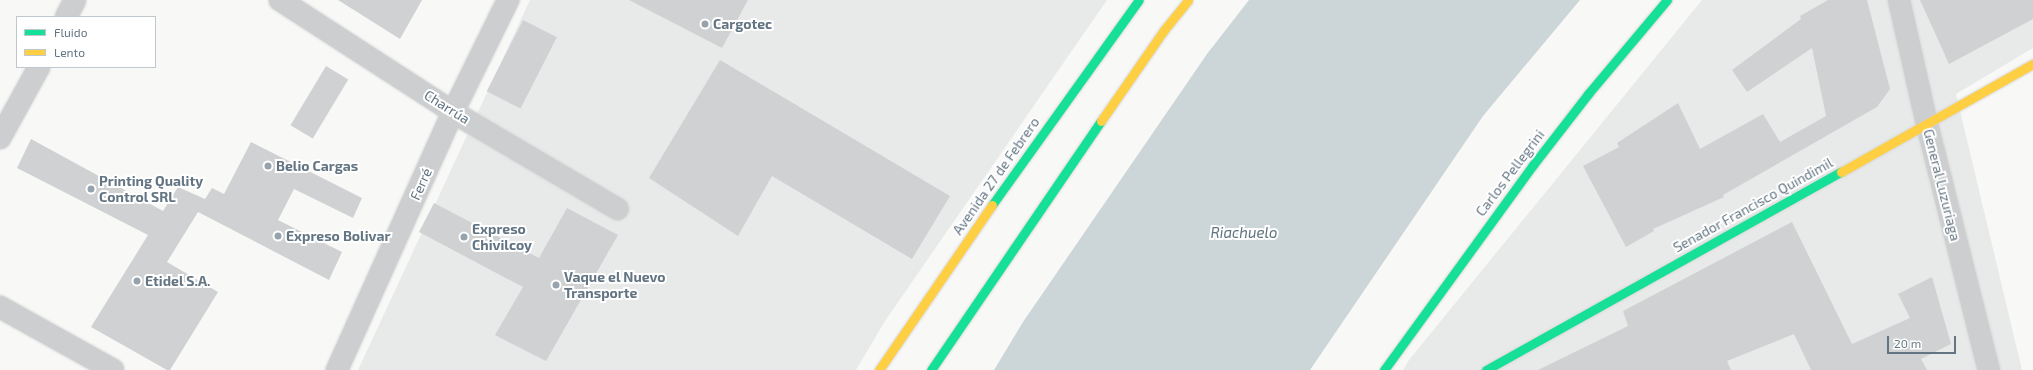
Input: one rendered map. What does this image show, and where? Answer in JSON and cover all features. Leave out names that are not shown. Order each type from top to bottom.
[{"type":"main road","name":"Avenida 27 de Febrero","points":[[879,370],[1018,166],[1139,0]]},
{"type":"main road","points":[[931,370],[1164,30],[1188,0]]},
{"type":"main road","name":"Carlos Pellegrini","points":[[1384,370],[1533,165],[1588,94],[1667,0]]},
{"type":"main road","name":"Senador Francisco Quindimil","points":[[1486,370],[2033,64]]},
{"type":"street","points":[[67,16],[75,0]]},
{"type":"street","name":"Charrúa","points":[[280,0],[454,112],[618,209]]},
{"type":"street","name":"Ferré","points":[[337,370],[454,112],[508,0]]},
{"type":"street","name":"General Luzuriaga","points":[[1899,0],[1927,124],[1989,370]]},
{"type":"street","points":[[0,138],[38,68]]},
{"type":"street","points":[[0,307],[113,370]]},
{"type":"shaded area","points":[[530,0],[1107,0],[885,321],[856,370],[358,370]]},
{"type":"shaded area","points":[[1702,0],[2033,0],[2033,48],[1956,94],[2022,370],[1403,370],[1409,360]]},
{"type":"water","name":"Riachuelo","points":[[1249,0],[1580,0],[1483,116],[1310,370],[994,370],[1023,322],[1207,54]]},
{"type":"building","points":[[338,0],[422,0],[400,39]]},
{"type":"building","name":"Cargotec","points":[[629,0],[748,0],[722,48]]},
{"type":"building","points":[[1828,0],[1867,0],[1890,89],[1877,107],[1723,195],[1724,197],[1653,229],[1654,231],[1626,247],[1583,166],[1619,147],[1617,143],[1678,103],[1700,149],[1763,114],[1780,142],[1826,116],[1812,48],[1747,92],[1732,70],[1801,19],[1800,16]]},
{"type":"building","points":[[1920,0],[2033,0],[2033,19],[1949,64]]},
{"type":"building","points":[[523,20],[557,37],[521,109],[487,91]]},
{"type":"building","points":[[720,60],[950,196],[912,259],[772,176],[738,236],[649,178]]},
{"type":"building","points":[[326,66],[348,79],[313,139],[290,125]]},
{"type":"building","points":[[31,139],[163,211],[178,187],[205,199],[212,188],[224,194],[251,142],[362,198],[353,218],[294,189],[278,220],[342,252],[329,280],[198,212],[167,262],[218,292],[170,370],[167,370],[91,327],[148,235],[17,168]]},
{"type":"building","name":"Vaque el Nuevo Transporte","points":[[434,203],[539,258],[567,208],[618,235],[546,361],[495,335],[523,287],[419,232]]},
{"type":"building","points":[[1792,222],[1852,344],[1910,318],[1898,294],[1932,277],[1951,344],[1921,359],[1927,370],[1811,370],[1794,334],[1727,361],[1731,370],[1538,370],[1628,326],[1623,311]]},
{"type":"traffic: fast","points":[[992,205],[1139,0]]},
{"type":"traffic: fast","points":[[1384,370],[1533,165],[1588,94],[1667,0]]},
{"type":"traffic: fast","points":[[931,370],[1101,121]]},
{"type":"traffic: fast","points":[[1486,370],[1841,172]]},
{"type":"traffic: slow","points":[[1101,121],[1164,30],[1188,0]]},
{"type":"traffic: slow","points":[[1841,172],[2033,64]]},
{"type":"traffic: slow","points":[[879,370],[992,205]]},
{"type":"place","name":"Cargotec","points":[[705,24]]},
{"type":"place","name":"Belio Cargas","points":[[268,166]]},
{"type":"place","name":"Printing Quality Control SRL","points":[[91,189]]},
{"type":"place","name":"Expreso Bolivar","points":[[278,236]]},
{"type":"place","name":"Expreso Chivilcoy","points":[[464,237]]},
{"type":"place","name":"Etidel S.A.","points":[[137,281]]},
{"type":"place","name":"Vaque el Nuevo Transporte","points":[[556,285]]}]
